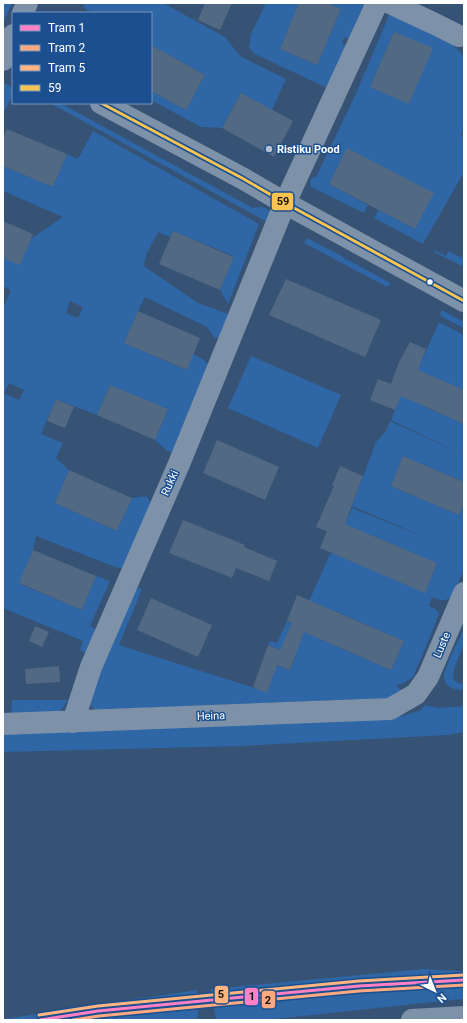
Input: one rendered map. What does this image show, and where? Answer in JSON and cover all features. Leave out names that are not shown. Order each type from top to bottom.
[{"type":"street","name":"Rukki","points":[[73,722],[91,667],[179,464],[285,203],[377,3]]},
{"type":"street","points":[[390,3],[459,36]]},
{"type":"street","points":[[103,104],[242,178],[285,203],[464,300]]},
{"type":"street","name":"Luste","points":[[416,694],[428,677],[464,593]]},
{"type":"street","name":"Heina","points":[[3,724],[390,709],[416,694]]},
{"type":"street","points":[[412,1020],[464,1017]]},
{"type":"shaded area","points":[[3,3],[12,3],[3,23]]},
{"type":"shaded area","points":[[87,3],[163,3],[225,37],[240,56],[286,79],[272,110],[241,93],[222,128],[201,127],[152,101],[152,92],[186,110],[205,75],[154,47],[152,50],[152,12],[91,12],[83,7]]},
{"type":"shaded area","points":[[266,3],[299,3],[280,49],[317,65],[341,9],[327,3],[365,3],[349,39],[344,37],[342,44],[347,45],[327,88],[255,54],[249,48],[251,34]]},
{"type":"shaded area","points":[[390,13],[451,43],[462,54],[464,59],[464,129],[461,136],[464,137],[464,172],[423,244],[374,218],[379,210],[415,229],[348,149],[329,184],[368,205],[364,213],[311,187],[311,178],[316,177],[354,98]],"holes":[[[394,32],[433,49],[370,87]]]},
{"type":"shaded area","points":[[4,83],[12,87],[12,97],[3,113]]},
{"type":"shaded area","points":[[52,104],[62,104],[253,208],[262,207],[268,210],[272,215],[269,223]]},
{"type":"shaded area","points":[[93,131],[259,224],[228,304],[220,290],[234,256],[173,231],[170,237],[158,232],[146,255],[144,266],[198,303],[231,315],[221,339],[214,337],[207,327],[145,297],[124,343],[186,370],[193,354],[204,360],[209,365],[173,453],[166,450],[155,440],[168,409],[110,385],[97,415],[56,399],[41,434],[63,443],[56,458],[69,470],[55,503],[117,531],[132,498],[146,496],[152,504],[124,569],[115,567],[36,536],[33,550],[20,584],[82,610],[96,576],[110,581],[90,626],[100,631],[89,655],[80,650],[83,641],[3,608],[3,308],[11,290],[3,286],[3,258],[63,217],[3,191],[3,166],[53,187],[67,154],[78,159]],"holes":[[[70,301],[83,307],[78,318],[66,313]],[[9,383],[24,390],[19,400],[4,393]]]},
{"type":"shaded area","points":[[307,238],[391,283],[387,287],[304,243]]},
{"type":"shaded area","points":[[435,250],[446,256],[449,251],[464,259],[464,267],[434,252]]},
{"type":"shaded area","points":[[442,310],[464,322],[464,328],[442,317],[440,314]]},
{"type":"shaded area","points":[[439,322],[464,335],[464,390],[425,407],[464,424],[464,482],[403,456],[391,486],[459,515],[464,503],[464,527],[462,529],[464,530],[464,570],[452,596],[445,600],[432,597],[429,606],[434,608],[439,613],[413,677],[404,683],[396,685],[402,691],[390,698],[96,710],[93,708],[89,703],[96,669],[136,589],[142,589],[119,645],[267,692],[274,673],[272,671],[280,650],[268,645],[270,641],[277,643],[287,621],[298,626],[352,508],[427,538],[352,506],[376,442],[386,431],[390,421],[462,454],[391,420],[409,375],[418,369]],"holes":[[[369,534],[437,564],[425,592],[356,563]],[[335,611],[404,641],[391,670],[322,640]],[[281,650],[296,655],[290,670],[275,665]]]},
{"type":"shaded area","points":[[251,356],[341,395],[318,448],[228,408]]},
{"type":"shaded area","points":[[464,629],[464,644],[454,669],[453,677],[456,682],[461,684],[464,683],[464,690],[450,687],[444,680],[444,676],[449,660]]},
{"type":"shaded area","points":[[12,700],[68,700],[61,710],[50,715],[11,718]]},
{"type":"shaded area","points":[[425,705],[438,708],[464,706],[464,732],[448,735],[242,746],[3,752],[3,732],[240,724],[403,716],[421,710]]},
{"type":"shaded area","points":[[424,969],[464,971],[464,999],[266,1020],[216,1020],[211,989]]},
{"type":"shaded area","points":[[197,990],[198,1020],[3,1020],[3,1019]]},
{"type":"building","points":[[205,3],[232,3],[220,30],[198,20]]},
{"type":"building","points":[[299,3],[327,3],[341,9],[317,65],[280,49]]},
{"type":"building","points":[[394,32],[433,48],[409,104],[370,87]]},
{"type":"building","points":[[152,46],[205,75],[186,110],[152,92]]},
{"type":"building","points":[[241,93],[293,121],[274,157],[222,128]]},
{"type":"building","points":[[7,129],[67,154],[53,187],[3,166],[3,137]]},
{"type":"building","points":[[347,148],[434,193],[415,229],[329,184]]},
{"type":"building","points":[[3,221],[33,234],[20,265],[3,258]]},
{"type":"building","points":[[173,231],[234,257],[220,290],[159,264]]},
{"type":"building","points":[[286,279],[381,320],[365,357],[269,315]]},
{"type":"building","points":[[138,311],[200,338],[187,370],[124,343]]},
{"type":"building","points":[[410,342],[426,349],[418,370],[464,390],[464,424],[401,396],[395,410],[370,400],[378,379],[391,384],[399,362]]},
{"type":"building","points":[[110,385],[168,409],[155,440],[97,415]]},
{"type":"building","points":[[56,399],[74,407],[65,428],[47,421]]},
{"type":"building","points":[[217,440],[279,467],[265,500],[203,473]]},
{"type":"building","points":[[403,456],[464,482],[464,503],[459,515],[391,486]]},
{"type":"building","points":[[340,466],[363,476],[345,524],[437,563],[425,593],[320,548],[327,531],[316,527],[334,486],[332,486]]},
{"type":"building","points":[[69,470],[132,498],[117,531],[55,503]]},
{"type":"building","points":[[183,520],[245,545],[244,547],[277,561],[269,581],[236,568],[232,578],[169,553]]},
{"type":"building","points":[[33,550],[96,576],[82,610],[19,583]]},
{"type":"building","points":[[297,595],[404,641],[391,670],[304,632],[290,670],[277,665],[267,693],[253,687],[268,645],[280,650],[292,623],[287,621]]},
{"type":"building","points":[[151,598],[212,625],[198,657],[137,630]]},
{"type":"building","points":[[35,626],[49,632],[42,647],[29,641]]},
{"type":"building","points":[[59,666],[60,682],[26,684],[25,669]]},
{"type":"tram line","name":"5","points":[[39,1015],[98,1006],[359,981],[464,975]]},
{"type":"tram line","name":"1","points":[[40,1020],[98,1011],[359,986],[464,980]]},
{"type":"tram line","name":"2","points":[[73,1020],[99,1016],[359,991],[464,985]]},
{"type":"transit line","name":"59","points":[[103,104],[242,178],[464,301]]},
{"type":"place","name":"Ristiku Pood","points":[[269,149]]}]
